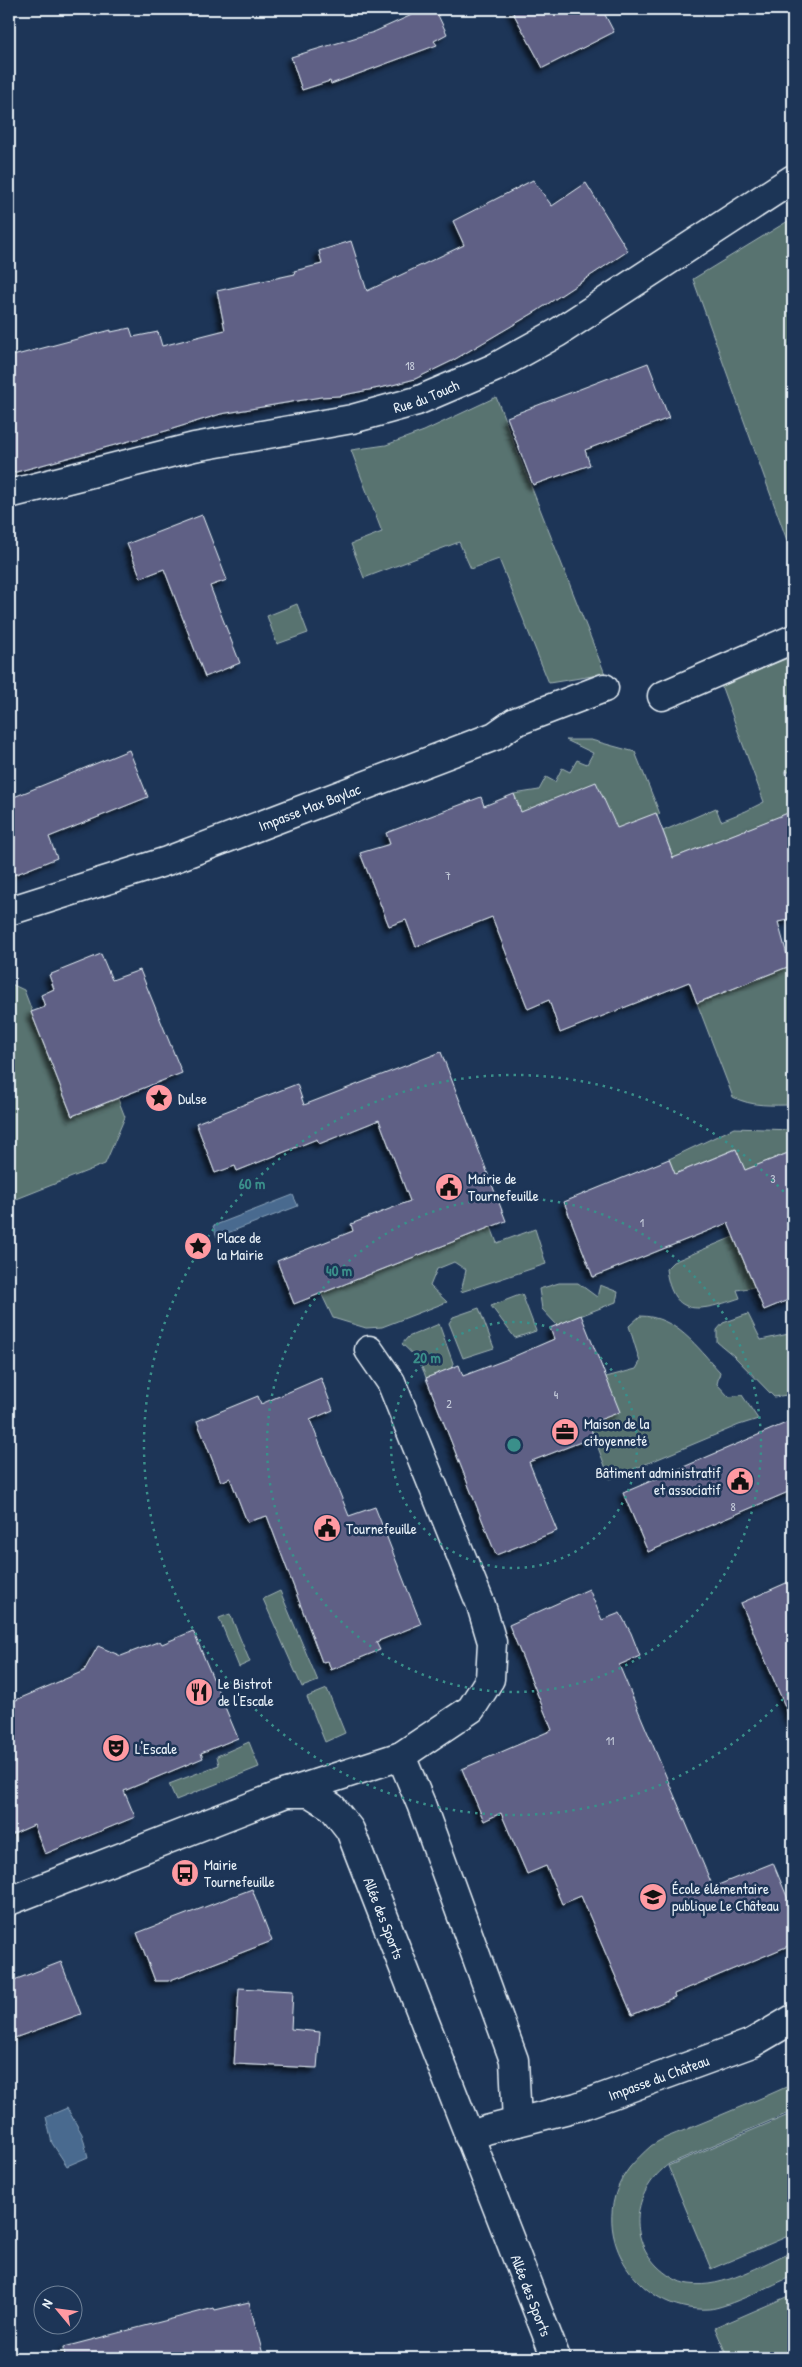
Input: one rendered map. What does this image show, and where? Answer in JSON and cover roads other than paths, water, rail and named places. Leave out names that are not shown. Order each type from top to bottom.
[{"type":"street","name":"Rue du Touch","points":[[9,494],[194,447],[352,419],[417,401],[494,368],[557,333],[793,179]]},
{"type":"street","points":[[662,696],[793,639]]},
{"type":"street","name":"Impasse Max Baylac","points":[[9,911],[167,861],[496,736],[515,722],[604,688]]},
{"type":"street","points":[[286,1793],[401,1756],[471,1708],[490,1679],[492,1642],[481,1604],[391,1382],[370,1350]]},
{"type":"street","points":[[401,1756],[421,1804],[514,2060],[517,2122]]},
{"type":"street","name":"Allée des Sports","points":[[9,1901],[286,1793],[310,1793],[332,1807],[350,1830],[556,2358]]},
{"type":"street","name":"Impasse du Château","points":[[469,2136],[577,2107],[752,2043],[793,2019]]},
{"type":"water","points":[[293,1195],[298,1206],[217,1237],[213,1226]]},
{"type":"water","points":[[67,2108],[82,2134],[88,2157],[67,2166],[52,2143],[46,2117]]},
{"type":"place","name":"Dulse","points":[[159,1098]]},
{"type":"place","name":"Mairie de Tournefeuille","points":[[449,1187]]},
{"type":"place","name":"Place de la Mairie","points":[[198,1246]]},
{"type":"place","name":"Maison de la citoyenneté","points":[[565,1432]]},
{"type":"place","name":"Bâtiment administratif et associatif","points":[[740,1481]]},
{"type":"place","name":"Tournefeuille","points":[[327,1528]]},
{"type":"place","name":"Le Bistrot de l'Escale","points":[[199,1692]]},
{"type":"place","name":"L'Escale","points":[[116,1748]]},
{"type":"place","name":"Mairie Tournefeuille","points":[[185,1873]]},
{"type":"place","name":"École élémentaire publique Le Château","points":[[653,1897]]}]
